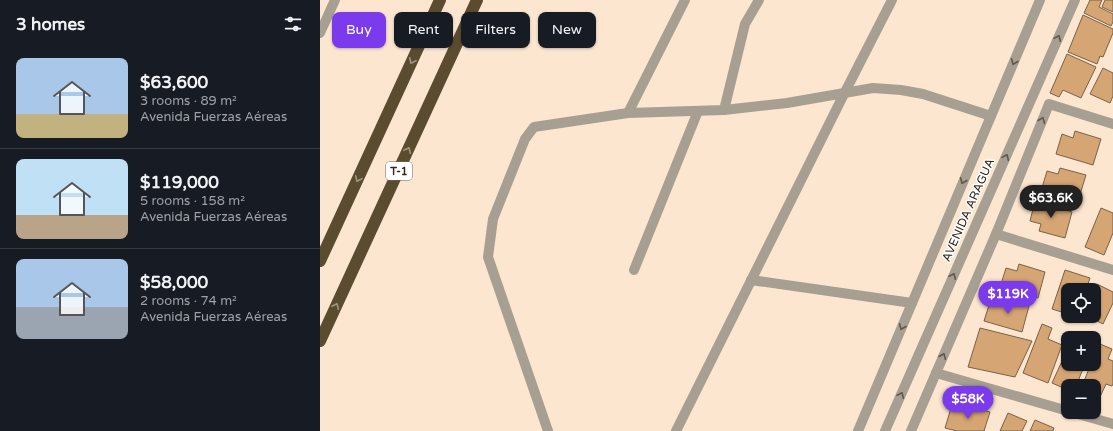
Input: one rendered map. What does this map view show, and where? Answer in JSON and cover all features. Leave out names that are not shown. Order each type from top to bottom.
[{"type":"highway","points":[[320,261],[440,0]]},
{"type":"highway","name":"T-1","points":[[320,341],[477,0]]},
{"type":"street","points":[[320,33],[335,0]]},
{"type":"street","points":[[628,113],[685,0]]},
{"type":"street","points":[[724,110],[745,24],[759,0]]},
{"type":"street","points":[[676,431],[892,0]]},
{"type":"street","name":"AVENIDA ARAGUA","points":[[858,431],[1040,0]]},
{"type":"street","name":"AVENIDA ARAGUA","points":[[885,431],[1075,0]]},
{"type":"street","points":[[548,431],[488,257],[492,219],[524,139],[534,127],[628,113],[724,110],[787,103],[873,88],[901,90],[923,94],[991,116]]},
{"type":"street","points":[[911,431],[996,234],[1049,104],[1113,124]]},
{"type":"street","points":[[634,270],[698,110]]},
{"type":"street","points":[[996,234],[1113,270]]},
{"type":"street","points":[[751,280],[912,303]]},
{"type":"street","points":[[936,373],[1061,409]]},
{"type":"street","points":[[1096,419],[1113,424]]},
{"type":"building","points":[[1090,0],[1102,0],[1099,7],[1113,14],[1113,22],[1111,26],[1084,13]]},
{"type":"building","points":[[1105,0],[1113,0],[1113,12],[1102,7]]},
{"type":"building","points":[[1083,15],[1113,29],[1113,33],[1103,57],[1100,56],[1097,64],[1068,52]]},
{"type":"building","points":[[1067,54],[1096,67],[1081,98],[1063,90],[1059,97],[1050,93]]},
{"type":"building","points":[[1103,68],[1113,73],[1113,96],[1110,103],[1090,94]]},
{"type":"building","points":[[1075,131],[1101,139],[1093,165],[1056,154],[1062,134],[1073,138]]},
{"type":"building","points":[[1060,168],[1086,175],[1078,201],[1041,191],[1047,171],[1058,174]]},
{"type":"building","points":[[1035,201],[1072,212],[1065,238],[1039,231],[1041,224],[1030,221]]},
{"type":"building","points":[[1101,208],[1113,213],[1113,233],[1104,255],[1085,247]]},
{"type":"building","points":[[1019,264],[1045,272],[1038,298],[1000,287],[1006,268],[1017,271]]},
{"type":"building","points":[[1065,270],[1090,278],[1088,283],[1061,283],[1061,312],[1052,309]]},
{"type":"building","points":[[1101,286],[1113,292],[1113,303],[1103,324],[1101,323]]},
{"type":"building","points":[[1003,299],[1029,306],[1022,332],[984,321],[990,302],[1001,305]]},
{"type":"building","points":[[1042,324],[1052,328],[1048,339],[1061,345],[1061,348],[1048,383],[1023,373]]},
{"type":"building","points":[[980,328],[1032,341],[1015,377],[968,367]]},
{"type":"building","points":[[1101,344],[1112,349],[1108,359],[1113,361],[1112,386],[1106,384],[1101,395],[1101,379],[1085,379],[1088,371],[1101,371]]},
{"type":"building","points":[[1061,363],[1061,371],[1082,371],[1079,379],[1061,379],[1061,387],[1052,383]]},
{"type":"building","points":[[964,405],[990,412],[984,431],[957,431],[945,428],[951,408],[962,411]]},
{"type":"building","points":[[1008,413],[1027,421],[1022,431],[1000,431]]},
{"type":"building","points":[[1035,420],[1054,428],[1053,431],[1030,431]]}]
